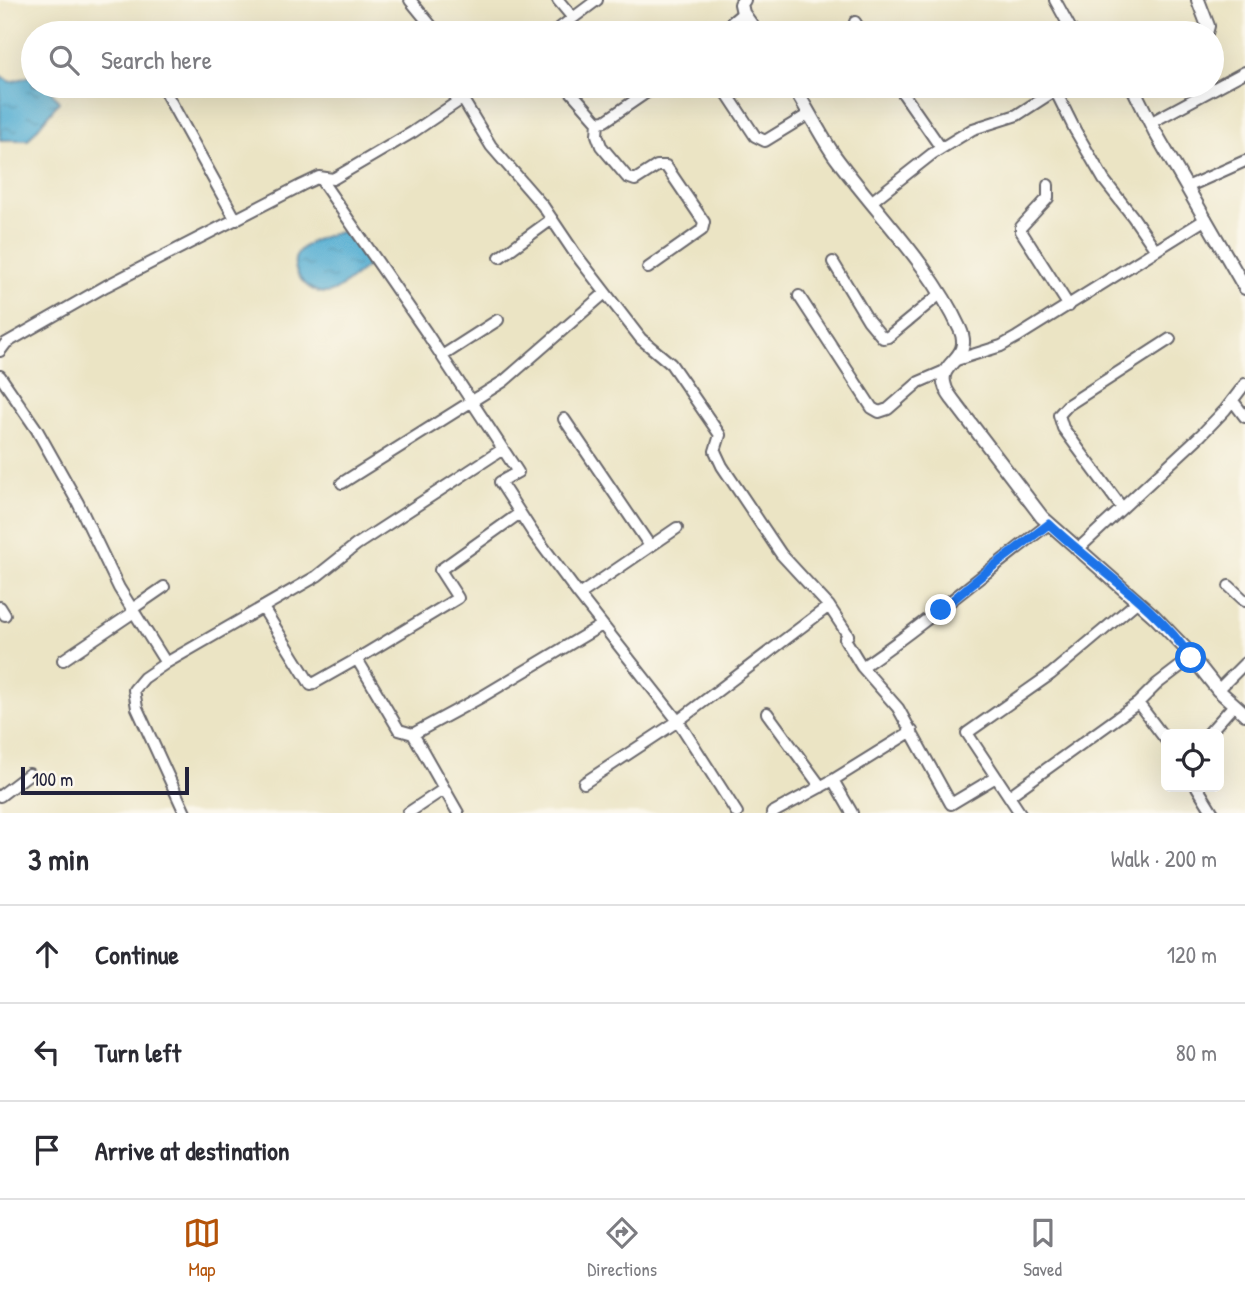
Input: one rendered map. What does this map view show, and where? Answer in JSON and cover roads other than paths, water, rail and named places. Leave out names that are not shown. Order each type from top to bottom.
[{"type":"street","points":[[410,0],[427,21]]},
{"type":"street","points":[[558,0],[573,18]]},
{"type":"street","points":[[569,21],[597,0]]},
{"type":"street","points":[[1055,0],[1066,21]]},
{"type":"street","points":[[1198,0],[1206,21]]},
{"type":"street","points":[[730,21],[743,7]]},
{"type":"street","points":[[1224,83],[1245,72]]},
{"type":"street","points":[[169,98],[236,220]]},
{"type":"street","points":[[2,344],[106,286],[319,177],[333,179],[413,132],[462,98],[491,146],[552,219],[641,339],[671,364],[720,435],[715,452],[752,513],[781,554],[829,606],[848,635],[845,639],[862,667],[898,708],[951,804],[996,777]]},
{"type":"street","points":[[577,98],[598,122],[598,140],[627,177],[635,180],[657,166],[666,166],[704,222],[702,230],[648,268]]},
{"type":"street","points":[[598,122],[605,121],[639,98]]},
{"type":"street","points":[[730,98],[761,141],[809,114]]},
{"type":"street","points":[[800,98],[834,155],[914,256],[964,338],[962,352],[944,377],[944,386],[953,400],[1049,524],[1138,601],[1184,647],[1219,690],[1245,714]]},
{"type":"street","points":[[906,98],[941,148]]},
{"type":"street","points":[[871,202],[941,148],[973,129],[1024,111],[1044,98]]},
{"type":"street","points":[[1063,98],[1075,130],[1104,180],[1155,249]]},
{"type":"street","points":[[1138,98],[1150,124],[1244,285]]},
{"type":"street","points":[[1150,124],[1198,98]]},
{"type":"street","points":[[1187,187],[1245,161]]},
{"type":"street","points":[[319,177],[518,472],[500,482],[520,513],[579,595],[678,721],[737,813]]},
{"type":"street","points":[[1048,185],[1048,198],[1021,227],[1021,231],[1069,306]]},
{"type":"street","points":[[500,257],[552,219]]},
{"type":"street","points":[[800,296],[872,408],[879,412],[888,408],[919,382],[950,366],[1001,346],[1206,219]]},
{"type":"street","points":[[833,262],[863,313],[883,338],[888,337],[939,295]]},
{"type":"street","points":[[342,483],[504,381],[605,293]]},
{"type":"street","points":[[442,356],[498,320]]},
{"type":"street","points":[[1122,508],[1063,428],[1059,415],[1068,405],[1170,339]]},
{"type":"street","points":[[0,376],[37,430],[78,503],[119,588],[166,663]]},
{"type":"street","points":[[1077,550],[1201,435],[1245,384]]},
{"type":"street","points":[[1233,401],[1245,417]]},
{"type":"street","points":[[564,419],[650,546]]},
{"type":"street","points":[[185,813],[137,708],[134,690],[144,678],[317,576],[356,545],[503,449]]},
{"type":"street","points":[[263,608],[311,685],[458,598],[440,569],[520,513]]},
{"type":"street","points":[[862,667],[911,634],[1049,524]]},
{"type":"street","points":[[579,595],[677,528]]},
{"type":"street","points":[[1230,586],[1245,601]]},
{"type":"street","points":[[63,660],[164,587]]},
{"type":"street","points":[[1020,813],[967,733],[1051,674],[1138,601]]},
{"type":"street","points":[[584,783],[678,721],[829,606]]},
{"type":"street","points":[[357,659],[399,730],[413,734],[602,625]]},
{"type":"street","points":[[1009,796],[1138,703],[1157,684],[1191,658]]},
{"type":"street","points":[[1219,690],[1245,663]]},
{"type":"street","points":[[1138,703],[1161,733]]},
{"type":"street","points":[[1212,729],[1234,705]]},
{"type":"street","points":[[767,713],[821,786]]},
{"type":"street","points":[[777,812],[912,731]]},
{"type":"street","points":[[413,734],[458,813]]},
{"type":"street","points":[[0,796],[29,774]]},
{"type":"street","points":[[833,780],[852,813]]},
{"type":"street","points":[[408,813],[444,789]]},
{"type":"street","points":[[1200,792],[1213,813]]},
{"type":"water","points":[[0,75],[10,82],[21,79],[21,98],[56,98],[59,102],[28,140],[0,140]]},
{"type":"water","points":[[345,231],[369,265],[334,291],[318,292],[310,288],[295,268],[297,254],[312,241]]}]
